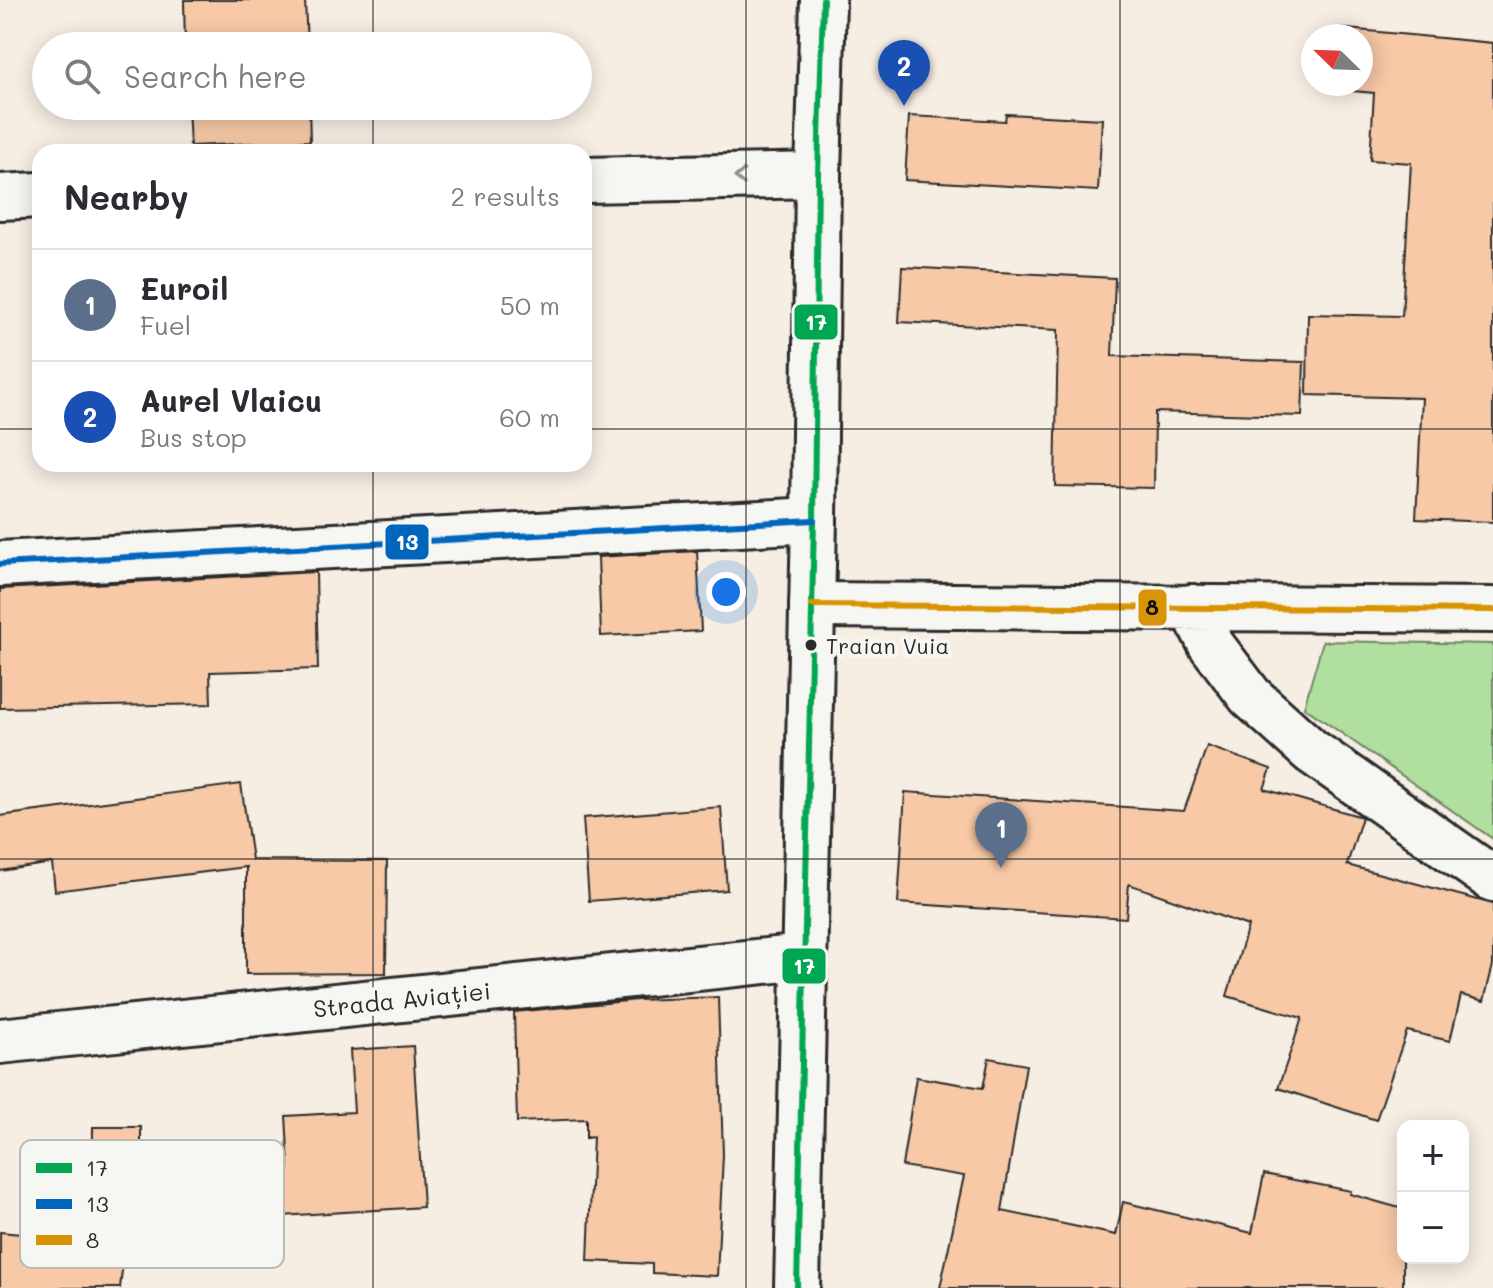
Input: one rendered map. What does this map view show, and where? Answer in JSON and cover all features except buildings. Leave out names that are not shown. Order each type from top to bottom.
[{"type":"street","points":[[797,1288],[823,0]]},
{"type":"street","points":[[592,180],[818,175]]},
{"type":"street","points":[[0,197],[32,195]]},
{"type":"street","points":[[0,564],[814,520]]},
{"type":"street","points":[[812,605],[1493,610]]},
{"type":"street","points":[[1192,607],[1210,643],[1250,696],[1311,751],[1493,879]]},
{"type":"street","name":"Strada Aviației","points":[[0,1041],[804,957]]},
{"type":"green space","points":[[1323,641],[1493,644],[1493,839],[1304,707]]},
{"type":"transit line","name":"17","points":[[797,1288],[823,0]]},
{"type":"transit line","name":"13","points":[[0,564],[814,520]]},
{"type":"transit line","name":"8","points":[[812,605],[1493,610]]},
{"type":"place","name":"Aurel Vlaicu","points":[[904,106]]},
{"type":"place","name":"Traian Vuia","points":[[811,645]]},
{"type":"place","name":"Euroil","points":[[1001,868]]}]
